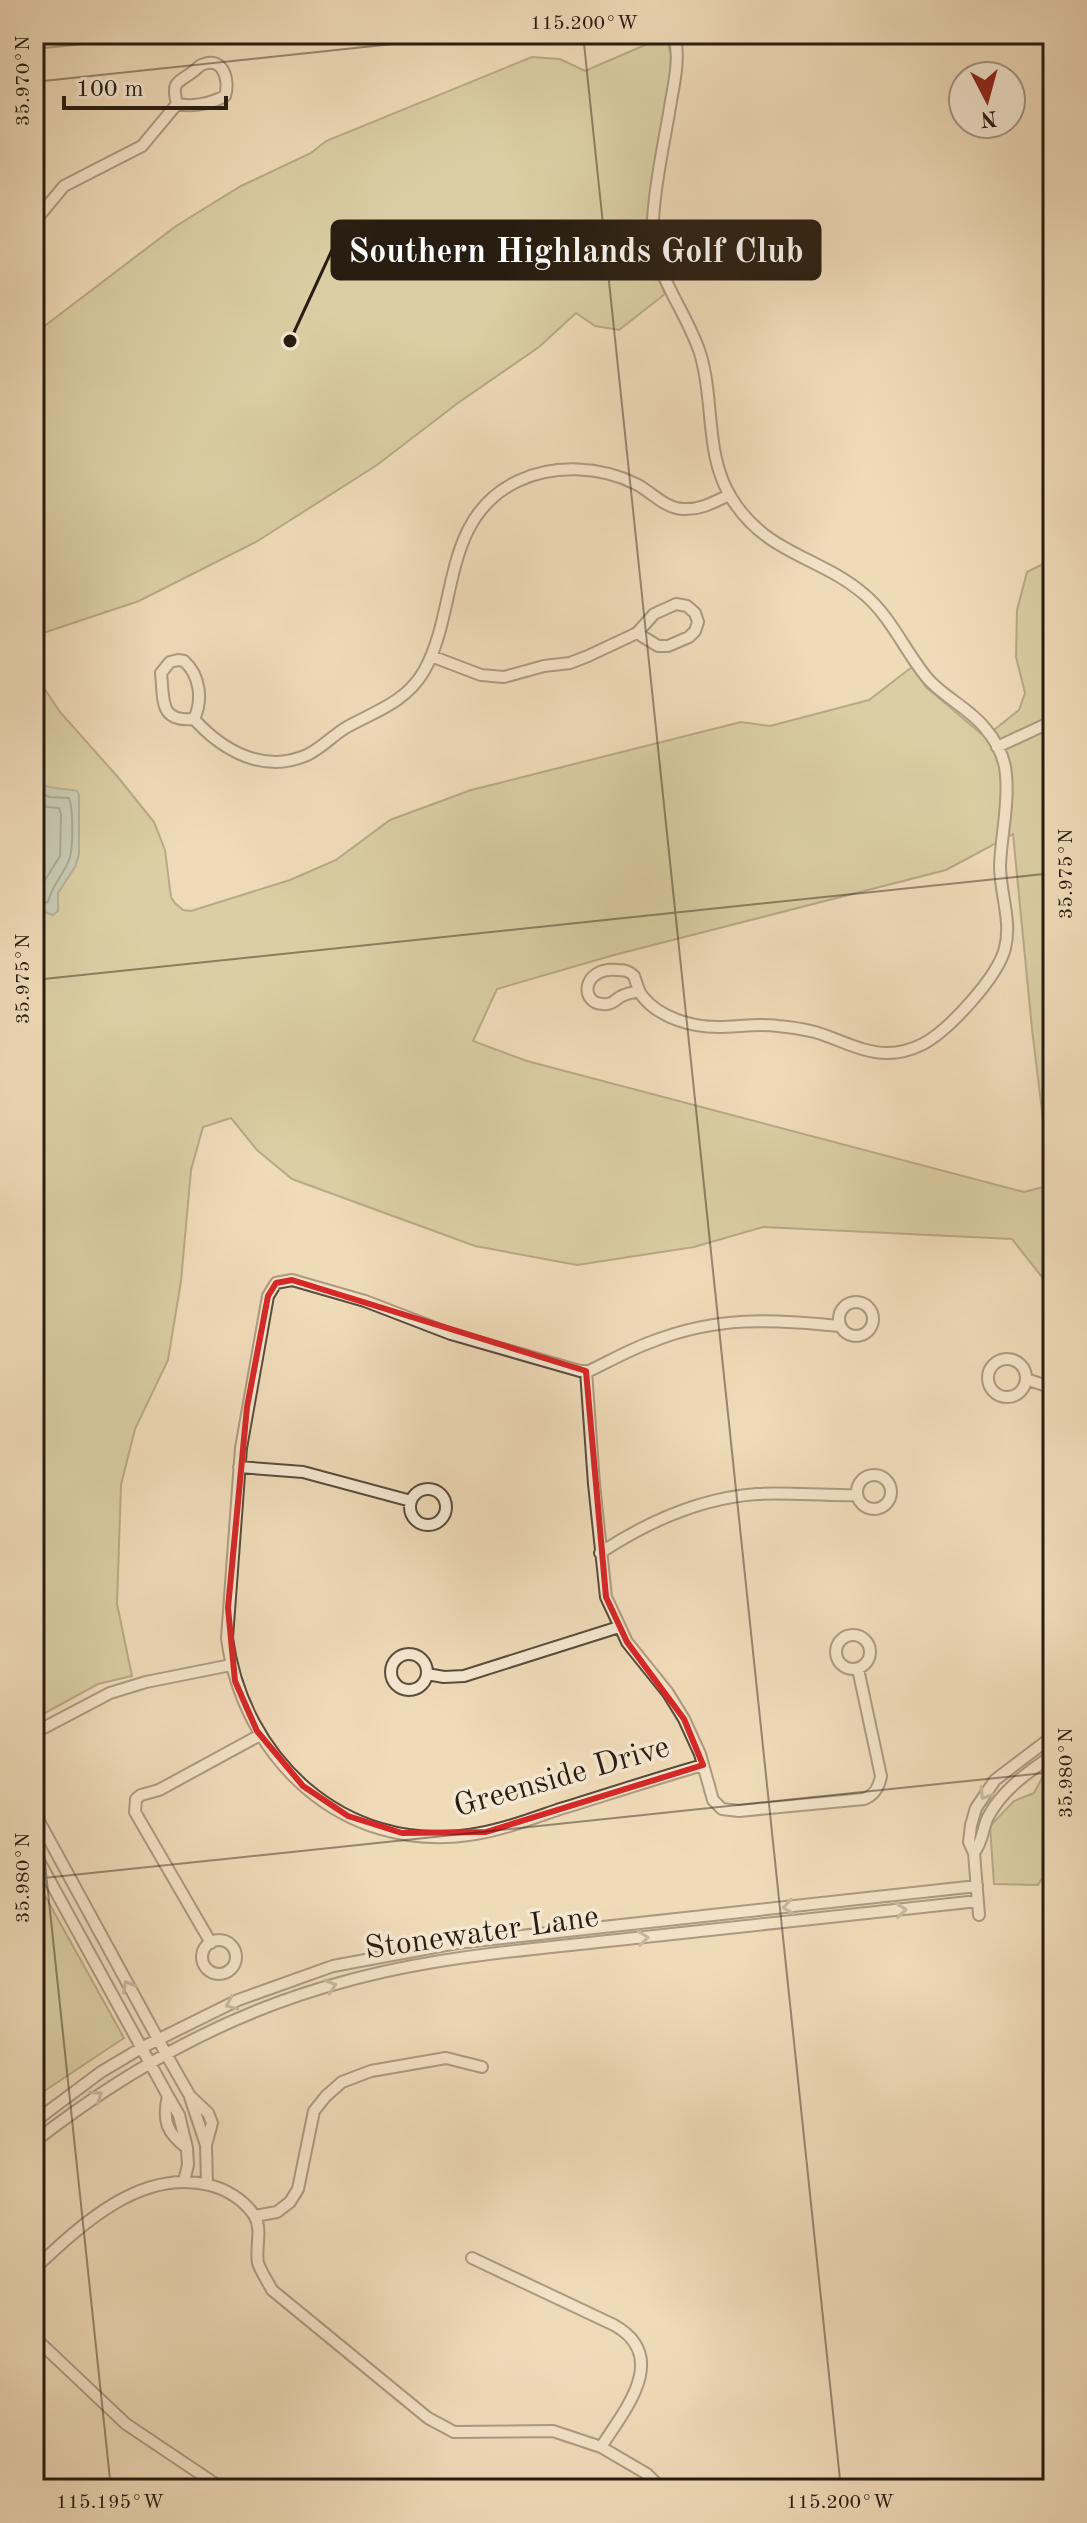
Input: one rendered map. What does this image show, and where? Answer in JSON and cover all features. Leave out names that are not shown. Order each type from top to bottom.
[{"type":"street","points":[[34,43],[122,34]]},
{"type":"street","points":[[639,991],[602,1005],[589,996],[587,986],[589,979],[600,970],[625,970],[634,976],[639,991],[651,1005],[684,1022],[710,1027],[780,1026],[814,1032],[874,1051],[907,1050],[947,1027],[992,975],[1000,961],[1007,933],[1000,875],[1006,777],[997,747],[976,719],[931,682],[867,596],[768,539],[742,514],[722,479],[713,443],[710,399],[701,356],[686,318],[665,281],[652,236],[654,203],[677,64],[674,34]]},
{"type":"street","points":[[34,222],[64,186],[142,146],[177,104],[177,83],[202,65],[213,63],[227,75],[225,96],[214,102],[188,106],[177,104]]},
{"type":"street","points":[[194,719],[209,736],[233,753],[260,760],[290,760],[305,756],[345,728],[398,700],[413,687],[431,656],[464,537],[489,502],[511,485],[535,475],[573,469],[622,478],[680,509],[708,505],[729,495]]},
{"type":"street","points":[[431,656],[481,675],[504,677],[544,666],[570,663],[637,633],[654,614],[676,604],[687,606],[695,613],[698,622],[689,637],[668,646],[658,646],[637,633]]},
{"type":"street","points":[[184,661],[197,675],[199,705],[194,719],[171,717],[164,708],[161,673],[170,662],[184,661]]},
{"type":"street","points":[[997,747],[1053,721]]},
{"type":"street","name":"Greenside Drive","points":[[586,1371],[451,1334],[365,1301],[292,1280],[280,1282],[271,1288],[247,1407],[228,1608],[227,1638],[240,1696],[260,1735],[290,1774],[332,1807],[366,1824],[418,1836],[449,1837],[486,1832],[703,1765]]},
{"type":"street","points":[[840,1326],[769,1319],[716,1324],[654,1340],[586,1371],[606,1597],[619,1627],[637,1656],[668,1693],[691,1734],[713,1800],[722,1809],[750,1811],[871,1797],[879,1786],[879,1768],[858,1669]]},
{"type":"street","points":[[1026,1379],[1053,1388]]},
{"type":"street","points":[[239,1467],[303,1472],[411,1501]]},
{"type":"street","points":[[600,1553],[664,1517],[719,1501],[755,1494],[857,1495]]},
{"type":"street","points":[[427,1674],[464,1676],[619,1627]]},
{"type":"street","points":[[34,1733],[110,1693],[146,1682],[231,1665]]},
{"type":"street","points":[[211,1943],[135,1812],[136,1799],[159,1790],[260,1735]]},
{"type":"street","points":[[979,1915],[974,1853],[969,1842],[971,1825],[984,1793],[1004,1772],[1053,1736]]},
{"type":"street","points":[[974,1853],[982,1843],[986,1823],[997,1802],[1053,1755]]},
{"type":"street","points":[[34,1812],[190,2096],[206,2145],[207,2184]]},
{"type":"street","points":[[34,1852],[179,2115],[187,2148],[188,2165],[184,2181]]},
{"type":"street","name":"Stonewater Lane","points":[[34,2122],[101,2072],[157,2039],[219,2009],[324,1968],[372,1957],[483,1940],[977,1886]]},
{"type":"street","name":"Stonewater Lane","points":[[34,2142],[87,2102],[166,2055],[226,2025],[342,1982],[471,1956],[978,1901]]},
{"type":"street","points":[[255,2216],[277,2212],[290,2202],[298,2189],[314,2111],[342,2082],[371,2071],[446,2058],[482,2067]]},
{"type":"street","points":[[34,2269],[120,2200],[149,2187],[184,2181],[207,2184],[229,2193],[255,2216],[259,2231],[258,2264],[272,2290],[428,2418],[454,2432],[553,2431],[601,2447],[647,2474],[662,2489]]},
{"type":"street","points":[[472,2258],[614,2325],[630,2336],[636,2346],[641,2370],[638,2390],[601,2447]]},
{"type":"street","points":[[34,2337],[126,2424],[223,2489]]},
{"type":"highlighted area","points":[[292,1280],[586,1371],[606,1597],[627,1642],[684,1719],[703,1765],[486,1832],[402,1833],[348,1816],[303,1786],[257,1731],[235,1681],[228,1608],[247,1407],[268,1296],[276,1283]]},
{"type":"shaded area","points":[[666,36],[672,59],[647,238],[651,261],[665,294],[619,330],[595,326],[576,313],[539,347],[458,403],[377,465],[256,542],[139,601],[34,636],[34,334],[176,226],[241,186],[311,153],[326,141],[532,57],[560,59],[585,71]]},
{"type":"shaded area","points":[[1047,562],[1053,566],[1053,1287],[1012,1239],[763,1227],[694,1247],[577,1265],[475,1246],[292,1179],[257,1150],[231,1118],[203,1127],[191,1170],[181,1281],[168,1360],[135,1429],[121,1485],[117,1604],[132,1676],[98,1684],[34,1719],[34,673],[60,712],[154,822],[165,850],[171,897],[183,910],[191,911],[290,880],[336,860],[390,820],[471,790],[741,722],[770,726],[869,700],[912,667],[926,687],[985,737],[1019,710],[1025,693],[1016,657],[1017,610],[1027,572]],"holes":[[[1013,834],[1051,1185],[1024,1192],[527,1061],[473,1041],[497,989],[614,955],[946,870]]]},
{"type":"shaded area","points":[[1053,1764],[1053,1860],[1038,1885],[994,1884],[990,1826],[1014,1801],[1034,1793]]},
{"type":"shaded area","points":[[34,1876],[124,2038],[34,2098]]},
{"type":"water","points":[[34,775],[48,787],[77,791],[79,795],[79,854],[75,867],[58,893],[58,911],[53,915],[39,910],[35,904]]},
{"type":"place","name":"Southern Highlands Golf Club","points":[[290,341]]}]
